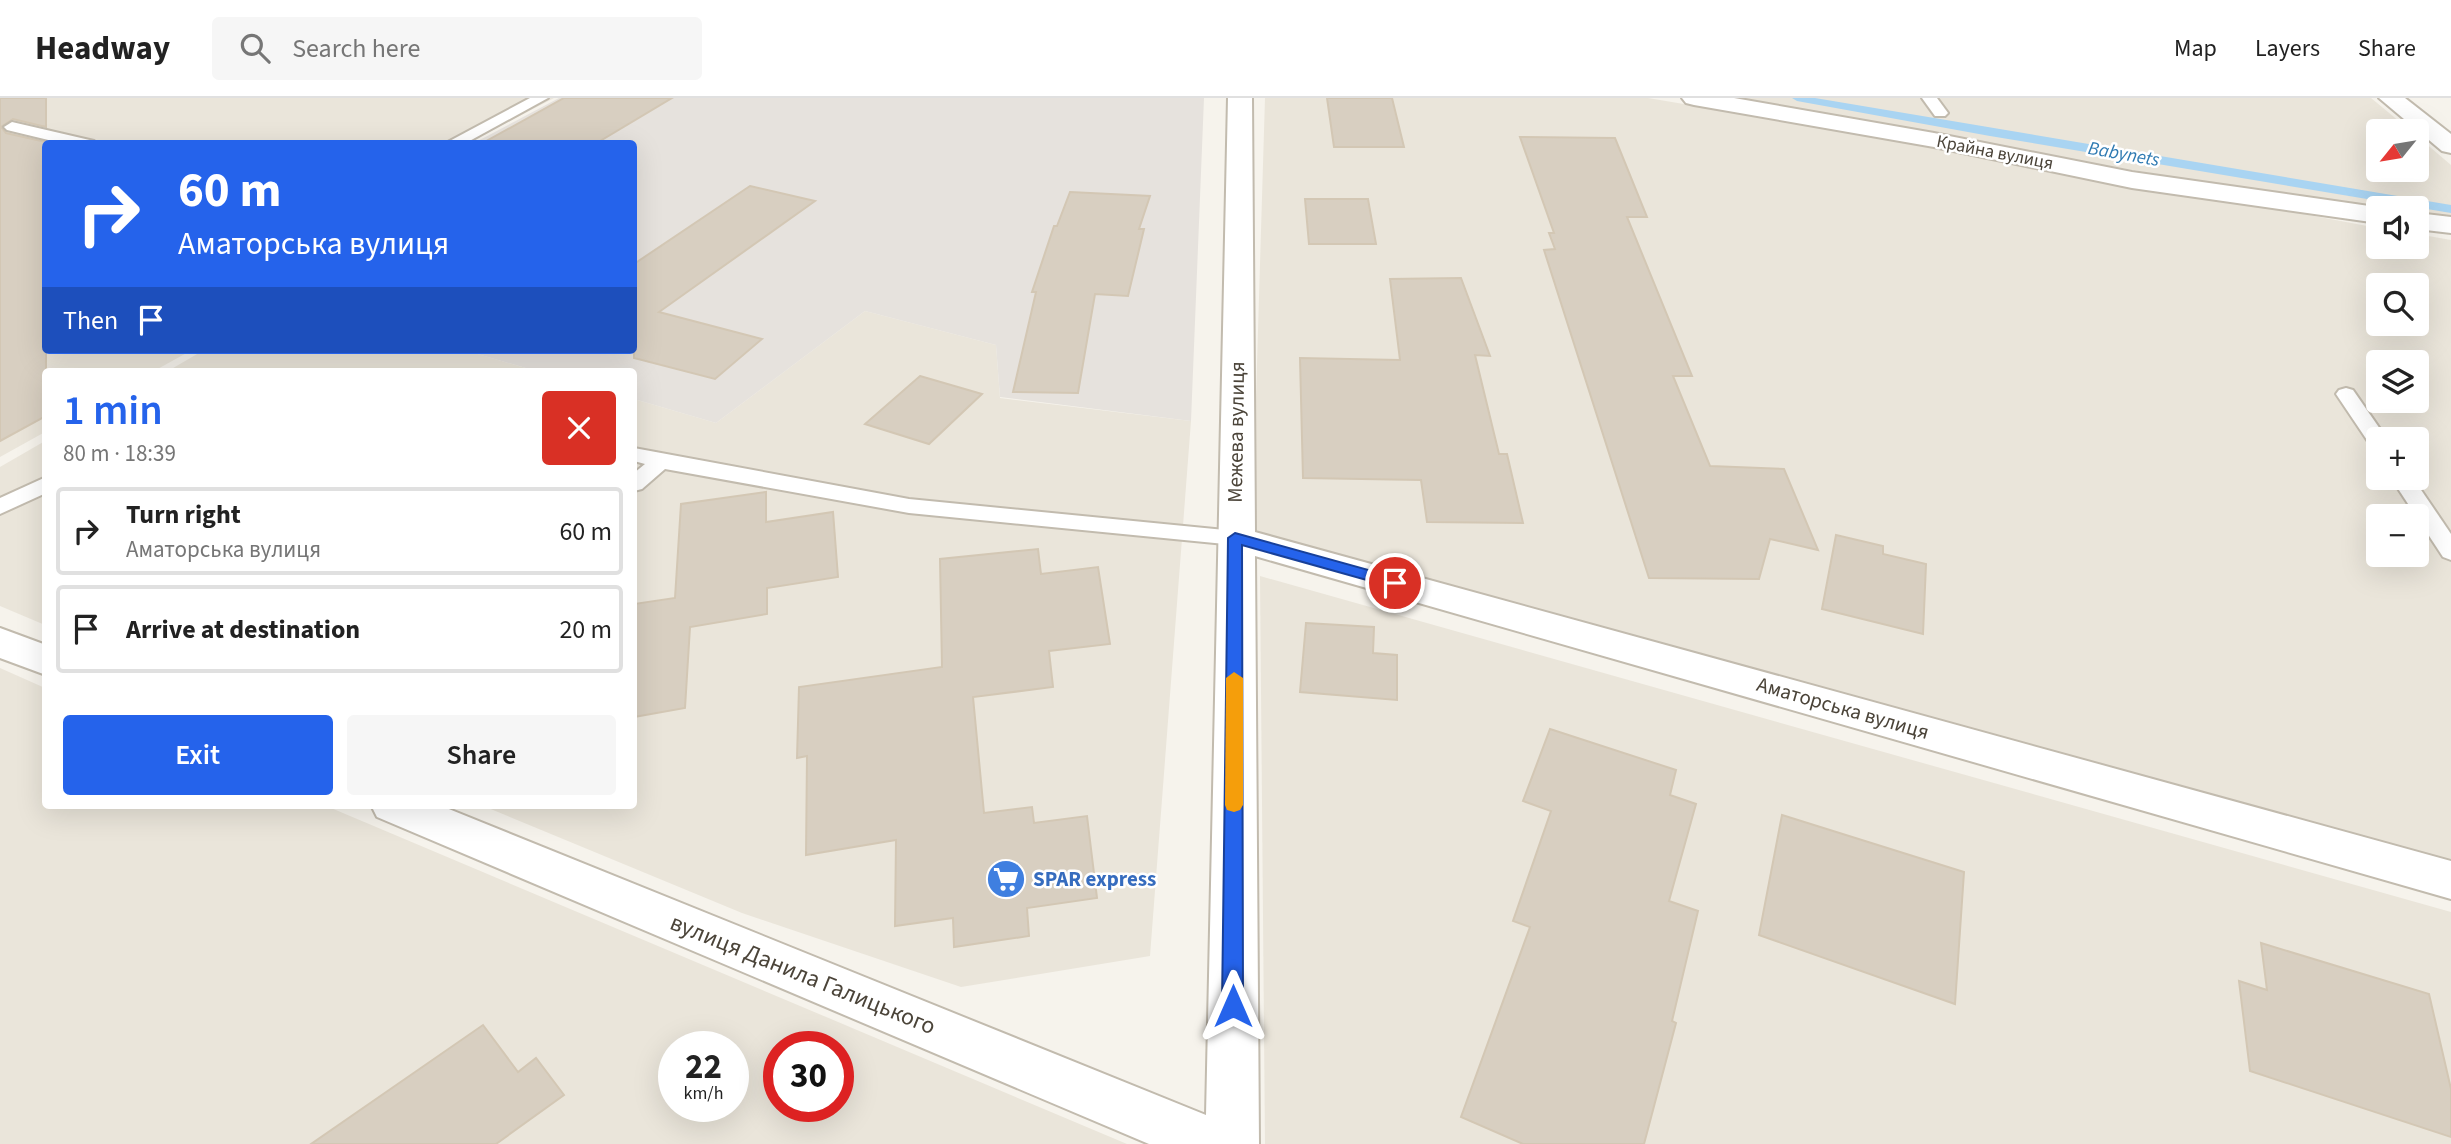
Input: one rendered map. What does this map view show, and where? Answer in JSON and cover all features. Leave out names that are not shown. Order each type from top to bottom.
[{"type":"street","name":"Межева вулиця","points":[[1232,1144],[1240,98]]},
{"type":"street","name":"Крайна вулиця","points":[[1694,98],[1934,140],[2133,180],[2366,213]]},
{"type":"street","points":[[2391,98],[2451,145]]},
{"type":"street","points":[[2429,222],[2451,225]]},
{"type":"street","name":"Аматорська вулиця","points":[[1235,538],[2451,880]]},
{"type":"street","points":[[0,642],[42,659]]},
{"type":"street","name":"вулиця Данила Галицького","points":[[403,809],[1212,1144]]},
{"type":"lane","points":[[459,140],[541,98]]},
{"type":"lane","points":[[1929,98],[1940,113]]},
{"type":"lane","points":[[12,127],[70,140]]},
{"type":"lane","points":[[2346,394],[2368,427]]},
{"type":"lane","points":[[637,456],[909,506],[1235,538]]},
{"type":"lane","points":[[637,482],[661,462]]},
{"type":"lane","points":[[0,507],[42,486]]},
{"type":"lane","points":[[2410,490],[2451,552]]},
{"type":"shaded area","points":[[0,98],[554,98],[474,140],[42,140],[42,354],[185,354],[159,368],[42,368],[42,434],[0,457]]},
{"type":"shaded area","points":[[559,98],[1204,98],[1191,421],[1000,397],[996,345],[865,311],[716,423],[637,400],[637,368],[526,368],[478,354],[637,354],[637,140],[480,140]]},
{"type":"shaded area","points":[[1265,98],[1648,98],[2000,157],[2366,226],[2366,259],[2429,259],[2429,236],[2451,240],[2451,866],[1252,530]]},
{"type":"shaded area","points":[[1713,98],[2371,98],[2396,119],[2366,119],[2366,182],[2429,182],[2429,146],[2451,165],[2451,221],[2429,217],[2429,196],[2366,196],[2366,208]]},
{"type":"shaded area","points":[[865,311],[996,345],[1000,398],[1191,421],[1150,956],[961,987],[742,913],[491,809],[637,809],[637,400],[716,423]]},
{"type":"shaded area","points":[[197,354],[478,354],[526,368],[173,368]]},
{"type":"shaded area","points":[[42,443],[42,624],[0,606],[0,467]]},
{"type":"shaded area","points":[[1260,576],[2451,912],[2451,1144],[1265,1144]]},
{"type":"shaded area","points":[[0,668],[42,687],[42,809],[333,809],[1127,1144],[0,1144]]},
{"type":"building","points":[[0,98],[46,98],[46,127],[13,119],[1,127],[6,133],[42,141],[42,354],[46,354],[46,368],[42,368],[42,418],[0,441]]},
{"type":"building","points":[[564,98],[672,98],[602,140],[488,140]]},
{"type":"building","points":[[1327,98],[1392,98],[1404,147],[1334,147]]},
{"type":"building","points":[[1520,137],[1615,138],[1647,217],[1627,217],[1692,376],[1673,376],[1710,466],[1784,469],[1818,550],[1770,539],[1759,579],[1649,578],[1544,250],[1555,249],[1549,233],[1554,233]]},
{"type":"building","points":[[750,186],[815,201],[659,312],[762,339],[715,379],[634,358],[634,354],[637,354],[637,262]]},
{"type":"building","points":[[1070,192],[1150,196],[1139,229],[1144,229],[1128,296],[1095,294],[1078,393],[1013,392],[1036,292],[1032,292],[1054,226],[1057,226]]},
{"type":"building","points":[[1305,199],[1368,199],[1376,244],[1309,244]]},
{"type":"building","points":[[1461,278],[1490,356],[1475,355],[1499,454],[1507,454],[1523,523],[1427,522],[1421,480],[1303,478],[1300,358],[1400,360],[1390,279]]},
{"type":"building","points":[[920,376],[982,394],[929,444],[865,424]]},
{"type":"building","points":[[766,492],[766,522],[833,512],[838,577],[767,588],[767,614],[690,627],[685,708],[637,716],[637,604],[675,598],[681,504]]},
{"type":"building","points":[[1836,535],[1883,546],[1883,554],[1926,564],[1923,634],[1822,609]]},
{"type":"building","points":[[1038,549],[1041,574],[1098,567],[1110,644],[1049,651],[1053,687],[973,697],[984,813],[1032,807],[1034,823],[1087,816],[1097,898],[1027,908],[1029,936],[954,947],[953,918],[895,926],[896,840],[806,855],[807,756],[797,758],[799,687],[942,667],[940,559]]},
{"type":"building","points":[[1306,623],[1374,627],[1373,653],[1397,655],[1397,700],[1300,692]]},
{"type":"building","points":[[1550,729],[1676,770],[1670,795],[1696,804],[1669,901],[1698,911],[1672,1021],[1676,1023],[1644,1144],[1523,1144],[1461,1117],[1530,927],[1513,921],[1551,811],[1523,801]]},
{"type":"building","points":[[1782,815],[1964,872],[1955,1004],[1759,935]]},
{"type":"building","points":[[2261,943],[2429,994],[2451,1089],[2451,1137],[2250,1071],[2239,981],[2267,990]]},
{"type":"building","points":[[483,1025],[518,1072],[536,1058],[564,1095],[496,1144],[311,1144]]},
{"type":"waterway","name":"Babynets","points":[[1797,98],[1990,133],[2451,209]]},
{"type":"slow traffic","points":[[1234,678],[1234,805]]},
{"type":"place","name":"SPAR express","points":[[1006,879]]},
{"type":"route","points":[[1233,1006],[1235,538],[1395,583]]}]
